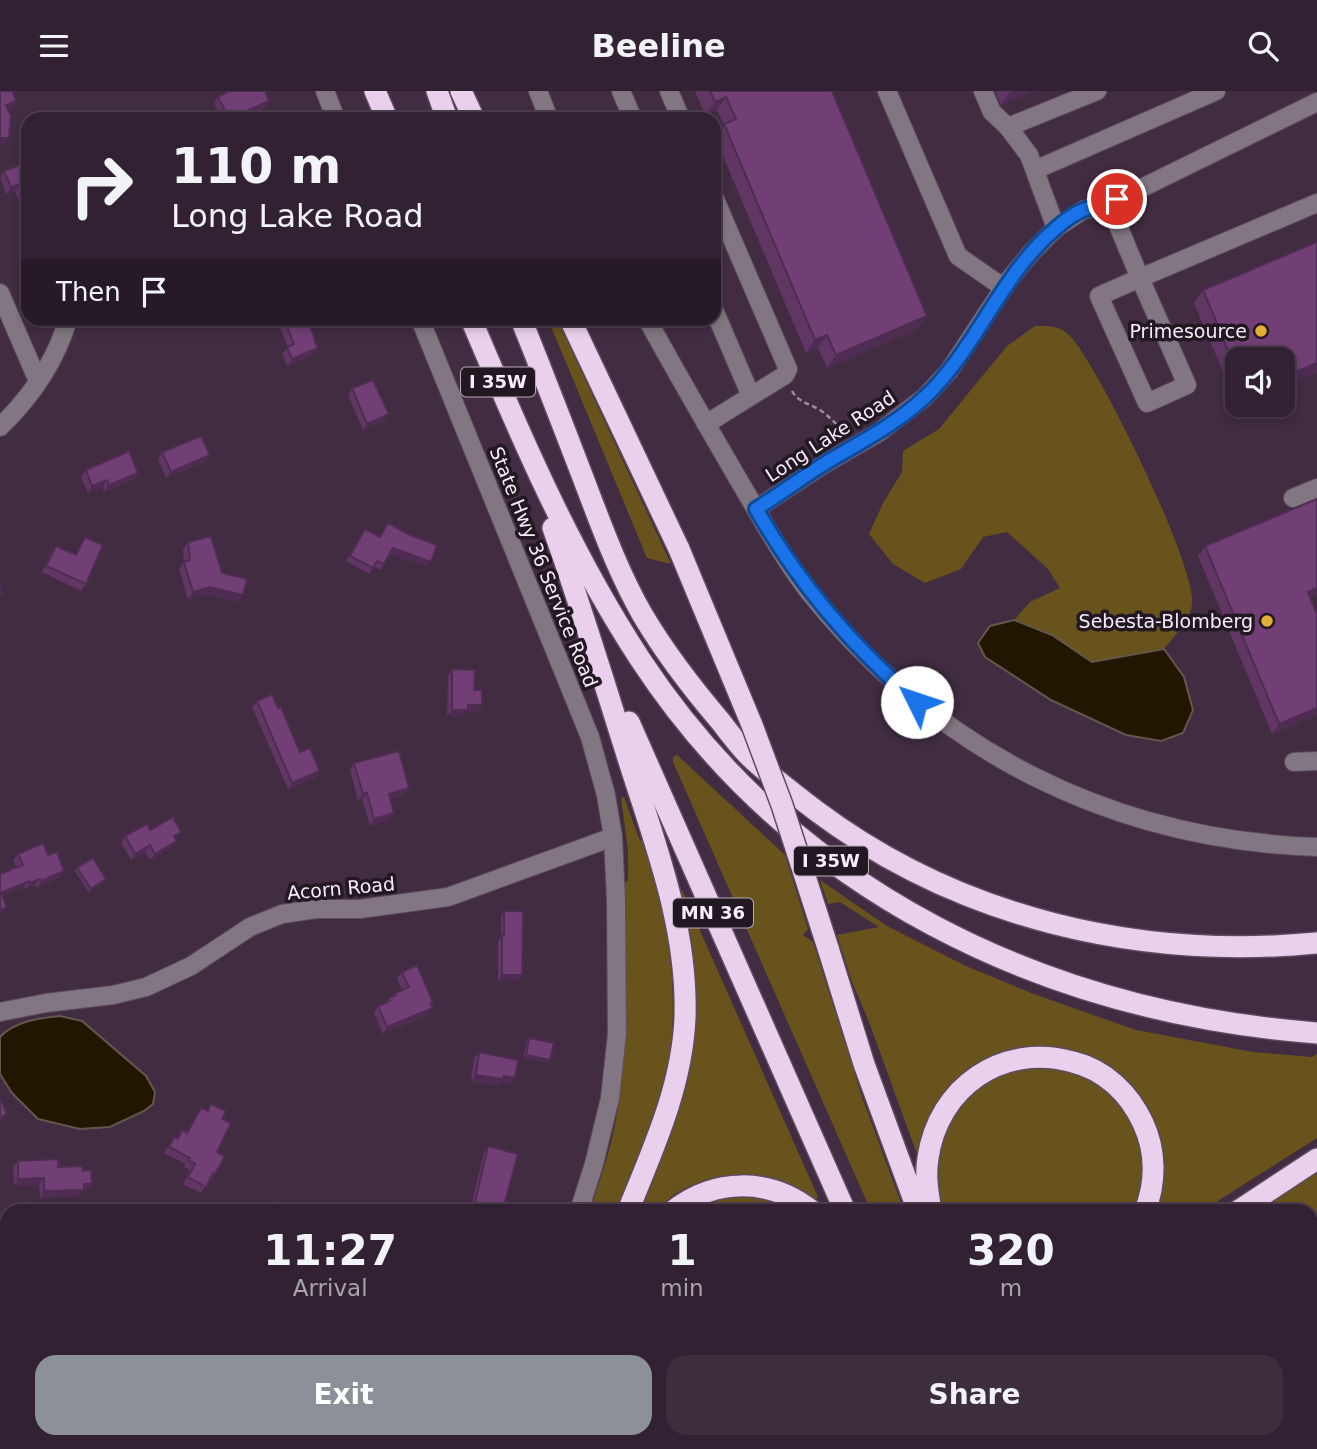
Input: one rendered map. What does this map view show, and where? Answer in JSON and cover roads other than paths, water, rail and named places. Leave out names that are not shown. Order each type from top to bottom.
[{"type":"highway","points":[[375,91],[384,112]]},
{"type":"highway","points":[[437,91],[444,112]]},
{"type":"highway","points":[[461,91],[471,112]]},
{"type":"highway","name":"I 35W","points":[[474,326],[524,445],[566,530],[610,611],[640,659],[709,749],[748,790],[834,864],[880,896],[976,949],[1075,986],[1177,1014],[1229,1024],[1317,1033]]},
{"type":"highway","name":"I 35W","points":[[524,326],[610,548],[642,613],[666,652],[715,716],[749,756],[797,796],[881,855],[931,881],[1017,914],[1105,935],[1164,942],[1249,946],[1317,943]]},
{"type":"highway","points":[[573,326],[679,549],[778,794],[864,1064],[915,1204]]},
{"type":"highway","name":"MN 36","points":[[524,445],[584,614],[842,1204]]},
{"type":"highway","points":[[584,614],[667,883],[681,945],[685,982],[685,1020],[672,1095],[631,1204]]},
{"type":"highway","points":[[930,1204],[926,1177],[928,1157],[943,1113],[956,1095],[989,1069],[1016,1059],[1038,1057],[1060,1058],[1095,1070],[1126,1094],[1138,1111],[1152,1150],[1152,1182],[1147,1204]]},
{"type":"highway","points":[[1249,1204],[1317,1159]]},
{"type":"highway","points":[[684,1204],[715,1188],[736,1185],[775,1190],[802,1204]]},
{"type":"street","points":[[325,91],[333,112]]},
{"type":"street","points":[[538,91],[547,112]]},
{"type":"street","points":[[621,91],[630,112]]},
{"type":"street","points":[[669,91],[678,112]]},
{"type":"street","points":[[887,91],[958,256],[1004,288]]},
{"type":"street","points":[[983,91],[992,112],[1008,127],[1029,155],[1056,228]]},
{"type":"street","points":[[1008,127],[1097,91]]},
{"type":"street","points":[[1035,170],[1216,91]]},
{"type":"street","name":"Long Lake Road","points":[[756,509],[878,433],[924,398],[949,371],[1004,288],[1056,228],[1083,210],[1109,204],[1317,102]]},
{"type":"street","points":[[1109,204],[1140,278],[1187,386],[1147,403],[1099,296],[1140,278],[1317,203]]},
{"type":"street","points":[[706,424],[785,375],[788,369],[721,213]]},
{"type":"street","points":[[0,293],[38,381]]},
{"type":"street","points":[[0,427],[23,405],[57,351],[66,326]]},
{"type":"street","name":"State Hwy 36 Service Road","points":[[423,326],[590,737],[606,795],[613,837],[616,900],[617,1034],[608,1110],[581,1204]]},
{"type":"street","points":[[651,326],[779,548],[808,590],[844,633],[883,673],[917,702],[995,757],[1086,801],[1171,828],[1265,845],[1317,847]]},
{"type":"street","points":[[721,326],[751,396]]},
{"type":"street","points":[[1293,498],[1317,488]]},
{"type":"street","points":[[1294,762],[1317,761]]},
{"type":"street","name":"Acorn Road","points":[[0,1012],[113,995],[146,987],[191,966],[250,927],[273,916],[316,909],[360,909],[448,897],[613,837]]},
{"type":"place","name":"Primesource","points":[[1261,331]]},
{"type":"place","name":"Sebesta-Blomberg","points":[[1267,621]]}]
